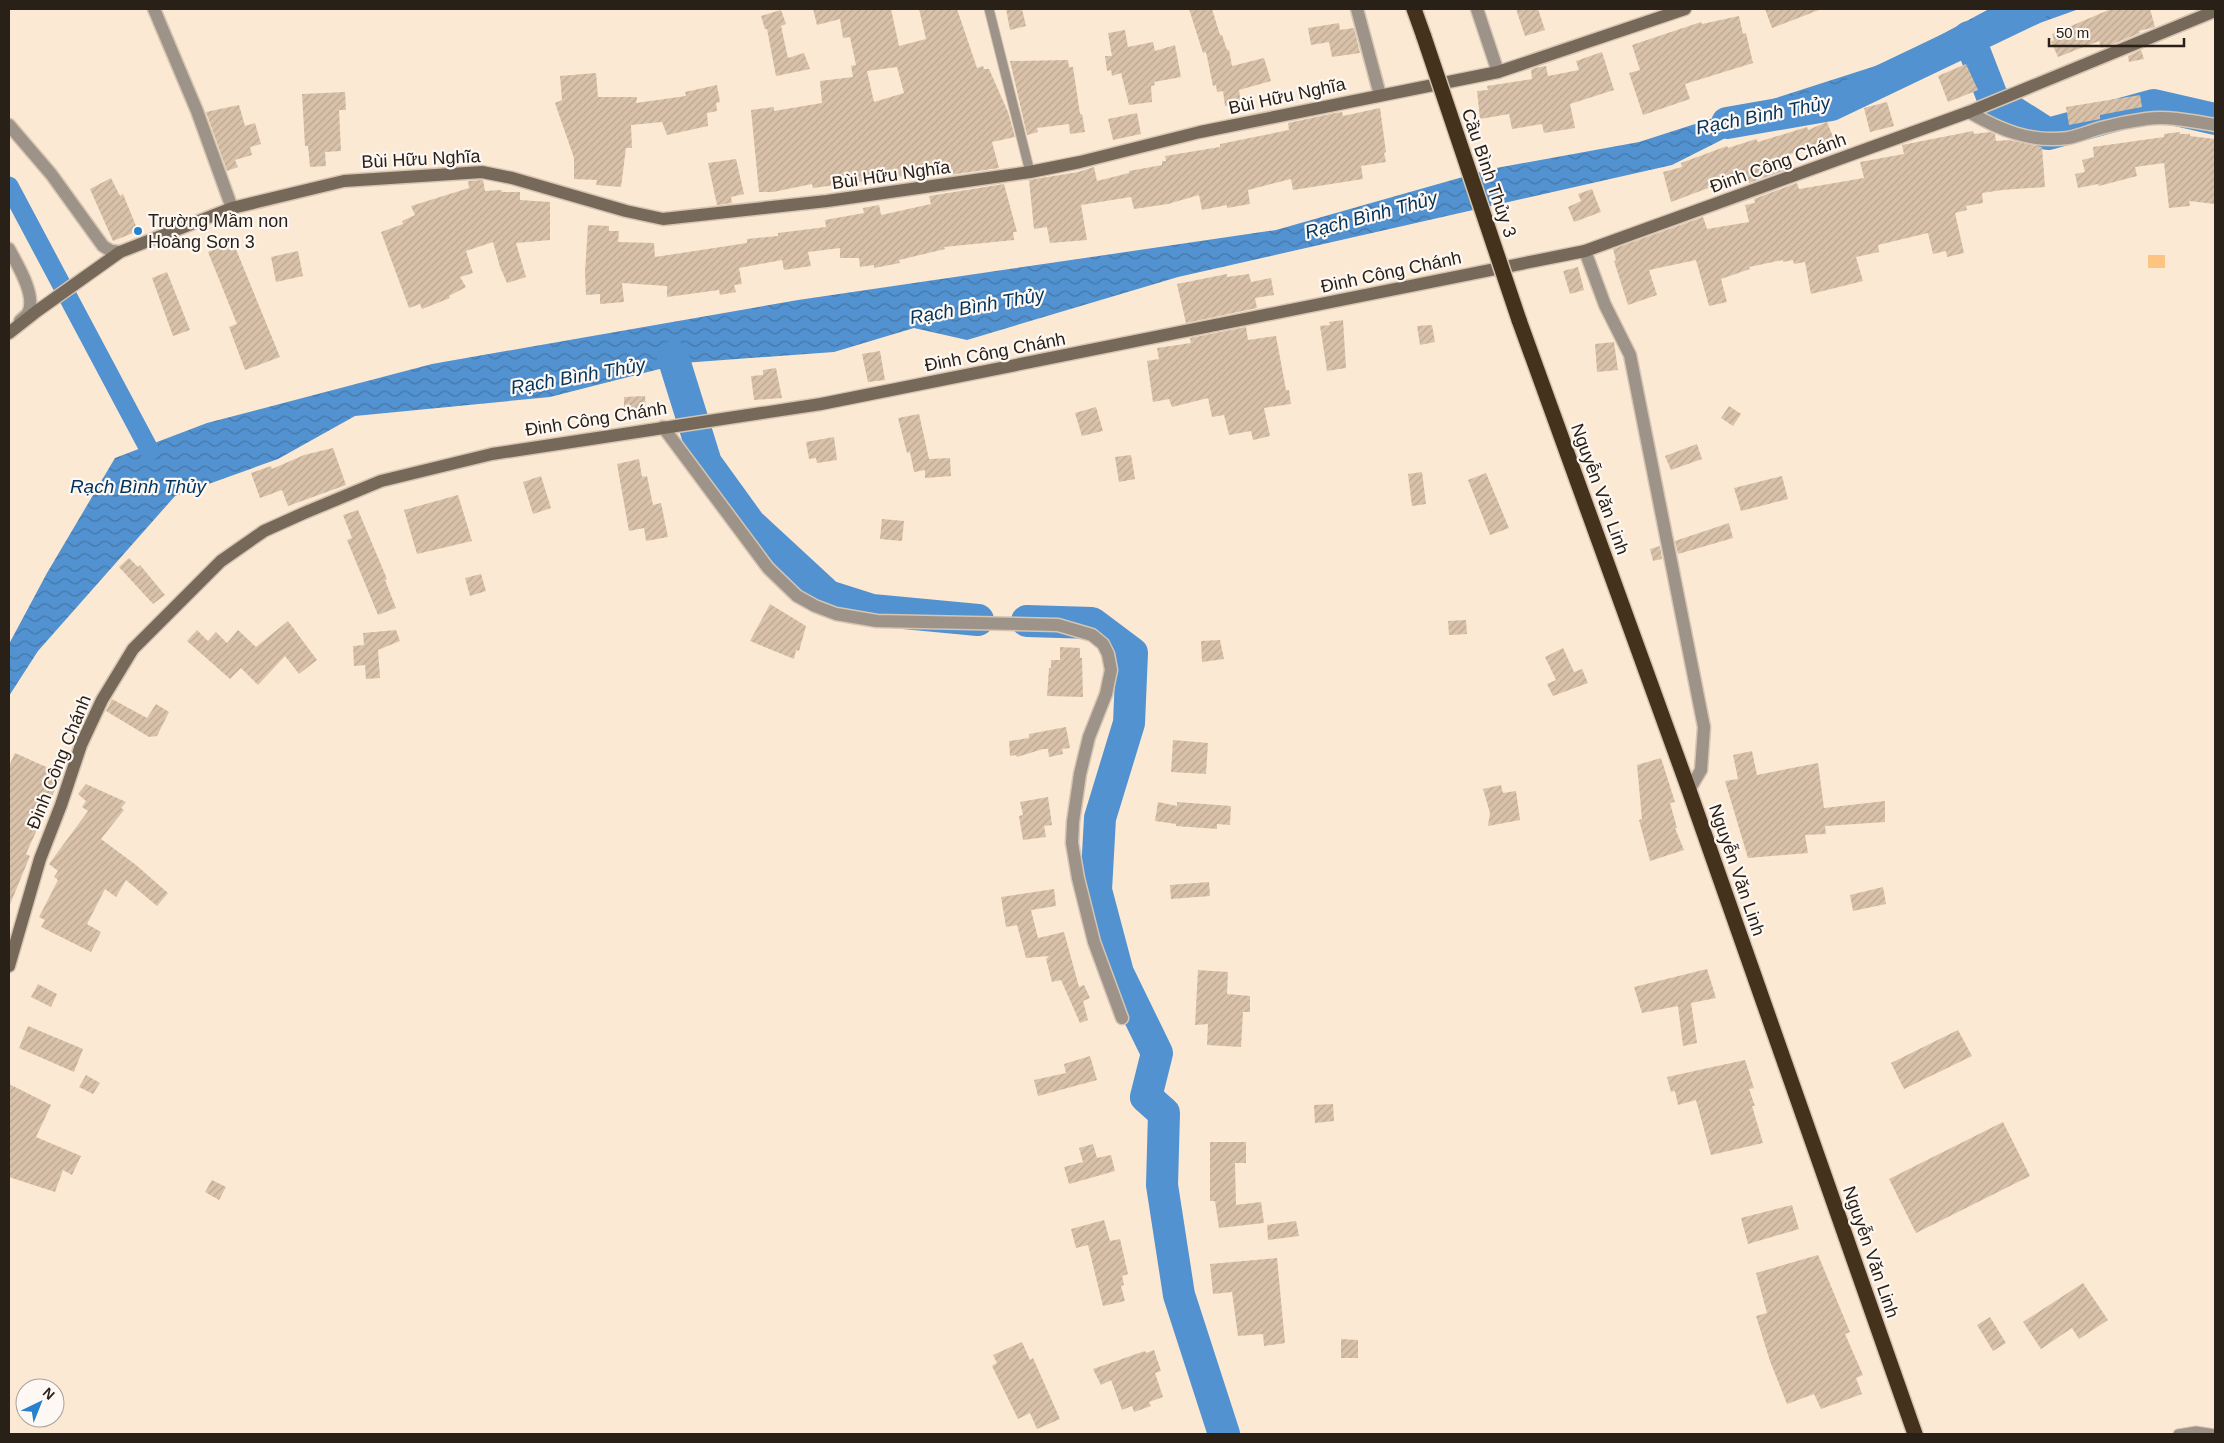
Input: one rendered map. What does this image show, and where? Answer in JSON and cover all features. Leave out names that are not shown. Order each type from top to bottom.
[{"type":"highway","name":"Cầu Bình Thủy 3","points":[[1414,9],[1519,320]]},
{"type":"highway","name":"Nguyễn Văn Linh","points":[[1519,320],[1689,790],[1915,1434]]},
{"type":"street","points":[[154,9],[196,111],[232,208]]},
{"type":"street","points":[[1357,9],[1380,95]]},
{"type":"street","points":[[1477,9],[1498,72]]},
{"type":"street","name":"Bùi Hữu Nghĩa","points":[[10,332],[120,252],[232,208],[344,181],[482,172],[512,178],[626,211],[663,219],[828,202],[1030,172],[1080,162],[1200,132],[1498,72],[1685,9]]},
{"type":"street","name":"Đinh Công Chánh","points":[[9,966],[40,859],[62,805],[81,745],[102,700],[133,649],[221,560],[264,531],[381,482],[492,454],[666,426],[831,403],[1585,251],[1969,112],[2215,10]]},
{"type":"street","points":[[1969,112],[1993,126],[2016,136],[2054,139],[2066,138],[2147,119],[2164,118],[2215,125]]},
{"type":"street","points":[[9,126],[51,174],[103,246],[111,251],[120,252]]},
{"type":"street","points":[[9,250],[26,283],[30,301],[29,312],[10,332]]},
{"type":"street","points":[[1585,251],[1605,305],[1630,355],[1704,727],[1701,770],[1689,790]]},
{"type":"street","points":[[666,426],[768,568],[797,596],[815,606],[836,614],[877,621],[1058,625],[1092,635],[1103,644],[1108,654],[1111,670],[1106,694],[1089,737],[1080,774],[1072,843],[1078,878],[1094,942],[1122,1018]]},
{"type":"lane","points":[[989,9],[1030,172]]},
{"type":"lane","points":[[2178,1434],[2196,1431],[2215,1434]]},
{"type":"shaded area","points":[[2148,255],[2165,255],[2165,268],[2148,268]]},
{"type":"water","name":"Rạch Bình Thủy","points":[[1989,9],[2079,9],[1791,105],[1672,165],[1178,277],[967,340],[914,328],[834,352],[683,363],[550,397],[355,416],[278,459],[175,496],[38,651],[9,696],[9,644],[47,573],[115,458],[207,423],[432,364],[798,300],[1276,230],[1491,169],[1639,142],[1894,60]]},
{"type":"building","points":[[813,9],[891,9],[899,46],[926,39],[919,9],[957,9],[977,68],[983,66],[984,69],[989,69],[1008,112],[1015,137],[992,142],[999,168],[942,176],[942,171],[813,188],[812,184],[773,192],[759,192],[751,110],[774,107],[774,111],[822,103],[820,81],[853,77],[851,66],[856,65],[850,37],[843,38],[840,19],[817,25]],"holes":[[[897,67],[904,93],[874,102],[867,71]]]},
{"type":"building","points":[[1006,9],[1022,9],[1026,26],[1010,30]]},
{"type":"building","points":[[1189,9],[1212,9],[1220,35],[1222,35],[1227,50],[1229,50],[1232,66],[1264,58],[1271,81],[1239,90],[1241,104],[1225,106],[1223,91],[1217,92],[1216,85],[1213,86],[1206,52],[1203,53]]},
{"type":"building","points":[[1516,9],[1538,9],[1545,30],[1525,36]]},
{"type":"building","points":[[1765,9],[1819,9],[1819,10],[1772,28]]},
{"type":"building","points":[[2111,9],[2150,9],[2155,27],[2139,31],[2140,33],[2101,48],[2099,41],[2058,57],[2051,42],[2054,40],[2052,34]]},
{"type":"building","points":[[781,10],[786,24],[781,26],[788,58],[804,53],[810,69],[776,76],[767,29],[765,29],[761,16]]},
{"type":"building","points":[[1739,16],[1743,34],[1746,33],[1753,63],[1685,84],[1690,99],[1643,115],[1629,73],[1640,70],[1632,45],[1701,22],[1702,24]]},
{"type":"building","points":[[1339,23],[1340,30],[1354,28],[1360,53],[1332,57],[1329,42],[1311,45],[1308,28]]},
{"type":"building","points":[[1125,30],[1128,47],[1153,42],[1155,51],[1175,45],[1181,77],[1154,82],[1155,85],[1151,86],[1152,102],[1129,105],[1121,73],[1112,76],[1111,70],[1107,71],[1105,56],[1112,56],[1108,33]]},
{"type":"building","points":[[2141,50],[2144,59],[2129,62],[2128,56]]},
{"type":"building","points":[[1602,52],[1614,90],[1570,104],[1575,128],[1544,133],[1542,124],[1512,129],[1509,114],[1480,119],[1477,91],[1488,90],[1487,86],[1532,79],[1531,70],[1535,68],[1546,66],[1548,76],[1579,70],[1576,61]]},
{"type":"building","points":[[1068,60],[1069,67],[1073,67],[1080,114],[1082,114],[1085,132],[1070,134],[1069,124],[1037,128],[1038,132],[1027,135],[1010,61]]},
{"type":"building","points":[[1966,64],[1978,90],[1948,102],[1938,76]]},
{"type":"building","points":[[596,73],[598,97],[637,97],[636,103],[686,96],[685,92],[717,85],[720,102],[716,103],[717,111],[707,113],[708,126],[667,135],[662,122],[631,125],[632,148],[626,148],[621,187],[596,185],[597,180],[574,179],[574,158],[555,103],[562,100],[560,76]]},
{"type":"building","points":[[345,92],[346,110],[339,110],[341,151],[325,152],[326,166],[310,167],[308,146],[305,146],[302,94]]},
{"type":"building","points":[[2140,95],[2142,107],[2100,115],[2100,119],[2069,125],[2066,107]]},
{"type":"building","points":[[1887,102],[1894,126],[1870,132],[1864,108]]},
{"type":"building","points":[[239,105],[245,126],[255,123],[261,144],[250,147],[252,155],[235,160],[238,167],[227,171],[206,112]]},
{"type":"building","points":[[1380,108],[1386,162],[1361,166],[1363,179],[1293,190],[1291,179],[1248,190],[1250,204],[1227,208],[1227,205],[1202,210],[1199,195],[1168,204],[1134,209],[1131,197],[1081,205],[1087,240],[1050,243],[1047,227],[1034,229],[1029,180],[1078,172],[1094,167],[1097,181],[1129,173],[1129,171],[1162,165],[1162,161],[1166,161],[1165,156],[1220,147],[1220,144],[1289,130],[1288,123],[1335,113],[1342,112],[1343,116]]},
{"type":"building","points":[[1137,113],[1141,134],[1113,140],[1108,119]]},
{"type":"building","points":[[1827,122],[1835,142],[1783,156],[1786,170],[1749,183],[1746,174],[1671,202],[1663,172],[1682,167],[1681,163],[1727,146],[1728,148],[1756,139],[1758,142],[1807,127],[1808,130]]},
{"type":"building","points":[[1973,131],[1974,134],[1990,132],[1995,134],[1996,141],[2009,140],[2042,147],[2045,187],[1982,193],[1983,203],[1966,206],[1967,210],[1955,213],[1964,253],[1947,257],[1946,251],[1933,254],[1928,233],[1878,245],[1879,252],[1856,257],[1863,281],[1811,294],[1805,262],[1794,264],[1793,260],[1783,262],[1783,260],[1749,267],[1750,269],[1721,279],[1727,302],[1709,306],[1696,260],[1649,270],[1657,295],[1628,305],[1614,261],[1616,260],[1613,249],[1703,217],[1707,229],[1749,222],[1745,205],[1755,203],[1754,199],[1797,183],[1799,189],[1864,178],[1860,162],[1904,154],[1902,145]]},
{"type":"building","points":[[2180,132],[2180,134],[2190,134],[2190,136],[2215,139],[2215,204],[2189,201],[2190,206],[2169,208],[2164,163],[2135,167],[2137,176],[2099,186],[2098,184],[2078,188],[2075,174],[2085,172],[2082,160],[2094,157],[2093,147],[2164,137],[2164,134]]},
{"type":"building","points":[[736,159],[744,194],[731,197],[732,203],[717,205],[708,163]]},
{"type":"building","points":[[111,178],[120,196],[123,194],[138,231],[113,241],[90,189]]},
{"type":"building","points":[[483,180],[485,191],[520,192],[520,200],[550,202],[550,240],[516,243],[526,277],[507,283],[493,242],[466,251],[473,273],[460,277],[466,287],[449,296],[450,298],[422,309],[420,304],[409,308],[381,232],[403,224],[402,221],[415,215],[411,206],[469,188],[468,181]]},
{"type":"building","points":[[1004,184],[1017,232],[1013,232],[1014,240],[944,247],[945,249],[899,260],[900,263],[874,268],[874,265],[860,267],[859,258],[840,258],[840,248],[808,252],[811,266],[784,270],[782,260],[739,268],[742,284],[734,285],[736,292],[720,295],[719,290],[667,297],[667,286],[622,283],[624,302],[600,304],[600,294],[586,295],[585,272],[588,225],[609,226],[609,231],[619,231],[618,242],[654,243],[655,257],[747,243],[747,239],[778,236],[778,233],[826,227],[825,220],[864,213],[863,208],[879,205],[881,215],[931,204],[929,196]]},
{"type":"building","points":[[1592,189],[1601,212],[1574,222],[1568,207],[1581,201],[1578,194]]},
{"type":"building","points":[[233,242],[280,357],[245,370],[229,327],[237,324],[208,252]]},
{"type":"building","points":[[298,251],[303,276],[276,282],[271,257]]},
{"type":"building","points":[[1578,267],[1584,290],[1570,294],[1563,271]]},
{"type":"building","points":[[167,272],[190,330],[173,336],[152,278]]},
{"type":"building","points":[[1227,274],[1227,277],[1249,274],[1251,282],[1271,278],[1274,295],[1255,298],[1257,308],[1186,323],[1177,284]]},
{"type":"building","points":[[1343,320],[1346,368],[1327,371],[1320,326],[1330,325],[1329,322]]},
{"type":"building","points":[[1432,325],[1435,342],[1420,345],[1417,326]]},
{"type":"building","points":[[1246,327],[1248,340],[1276,336],[1286,390],[1289,390],[1291,404],[1264,408],[1270,436],[1253,440],[1251,431],[1229,435],[1224,415],[1212,417],[1208,398],[1172,407],[1169,399],[1153,402],[1147,361],[1159,359],[1157,348],[1191,343],[1190,338]]},
{"type":"building","points":[[1614,342],[1618,370],[1597,372],[1595,344]]},
{"type":"building","points":[[880,351],[885,380],[868,382],[862,354]]},
{"type":"building","points":[[776,368],[782,398],[754,400],[751,376],[763,375],[763,370]]},
{"type":"building","points":[[645,396],[646,411],[624,413],[624,397]]},
{"type":"building","points":[[1729,406],[1741,414],[1733,426],[1721,418]]},
{"type":"building","points":[[1096,407],[1103,431],[1082,436],[1075,413]]},
{"type":"building","points":[[919,414],[929,459],[950,458],[951,476],[925,478],[925,470],[914,472],[910,452],[907,453],[898,418]]},
{"type":"building","points":[[834,437],[837,460],[817,463],[816,458],[809,459],[806,442]]},
{"type":"building","points":[[1697,444],[1702,459],[1671,470],[1665,456]]},
{"type":"building","points":[[333,448],[346,485],[288,506],[282,490],[260,498],[251,473],[271,466],[272,469],[304,455]]},
{"type":"building","points":[[1131,455],[1135,479],[1119,482],[1115,457]]},
{"type":"building","points":[[639,459],[642,477],[647,476],[653,505],[661,503],[668,537],[646,541],[644,528],[629,531],[617,464]]},
{"type":"building","points":[[1422,472],[1426,504],[1412,506],[1408,474]]},
{"type":"building","points":[[1486,473],[1509,528],[1490,535],[1468,480]]},
{"type":"building","points":[[541,476],[551,508],[533,514],[523,482]]},
{"type":"building","points":[[1782,476],[1788,499],[1741,511],[1734,488]]},
{"type":"building","points":[[458,495],[472,541],[417,554],[404,510]]},
{"type":"building","points":[[358,510],[387,579],[385,580],[396,608],[378,615],[347,540],[352,538],[343,515]]},
{"type":"building","points":[[882,519],[904,521],[902,541],[880,539]]},
{"type":"building","points":[[1729,523],[1733,538],[1678,554],[1675,541]]},
{"type":"building","points":[[1660,546],[1662,559],[1653,561],[1650,549]]},
{"type":"building","points":[[129,558],[138,567],[140,565],[165,595],[153,604],[119,567]]},
{"type":"building","points":[[481,574],[486,591],[470,596],[465,578]]},
{"type":"building","points":[[770,604],[806,626],[799,651],[796,650],[794,659],[750,641]]},
{"type":"building","points":[[1466,620],[1467,634],[1449,635],[1448,621]]},
{"type":"building","points":[[288,621],[317,660],[299,674],[285,656],[258,685],[241,668],[230,679],[187,641],[197,630],[208,641],[216,632],[227,643],[238,630],[256,647]]},
{"type":"building","points":[[396,630],[400,641],[378,650],[380,678],[366,679],[365,665],[354,666],[353,646],[364,645],[363,633]]},
{"type":"building","points":[[1220,640],[1224,659],[1202,662],[1201,641]]},
{"type":"building","points":[[1060,647],[1080,648],[1083,697],[1047,696],[1051,660],[1060,660]]},
{"type":"building","points":[[1563,648],[1574,672],[1582,669],[1588,683],[1553,696],[1547,684],[1556,680],[1545,657]]},
{"type":"building","points":[[112,699],[147,718],[156,704],[169,712],[157,736],[149,737],[106,711]]},
{"type":"building","points":[[1066,727],[1070,748],[1062,749],[1063,754],[1049,757],[1048,749],[1043,749],[1017,757],[1016,755],[1010,756],[1009,741],[1029,738],[1029,734]]},
{"type":"building","points":[[1173,740],[1208,743],[1206,774],[1171,772]]},
{"type":"building","points":[[1752,751],[1757,775],[1818,763],[1824,808],[1885,801],[1885,822],[1825,826],[1826,834],[1805,835],[1808,853],[1748,858],[1725,781],[1738,779],[1733,755]]},
{"type":"building","points":[[15,753],[62,774],[26,854],[30,856],[9,907],[9,766]]},
{"type":"building","points":[[1661,758],[1675,802],[1670,803],[1677,828],[1675,828],[1684,850],[1650,861],[1639,820],[1642,819],[1637,765]]},
{"type":"building","points":[[86,784],[126,802],[121,808],[124,810],[101,839],[136,865],[168,893],[157,906],[126,880],[116,897],[105,889],[87,924],[101,932],[91,952],[41,927],[45,920],[39,917],[58,880],[54,877],[58,871],[49,864],[88,811],[82,807],[86,801],[78,794]]},
{"type":"building","points":[[1501,785],[1503,793],[1516,791],[1520,820],[1488,826],[1490,813],[1483,789]]},
{"type":"building","points":[[1048,797],[1052,825],[1044,826],[1046,837],[1023,840],[1019,816],[1023,815],[1020,802]]},
{"type":"building","points":[[1158,802],[1177,806],[1177,802],[1231,806],[1230,825],[1217,824],[1217,829],[1176,826],[1176,824],[1155,821]]},
{"type":"building","points":[[1209,882],[1210,896],[1171,899],[1170,885]]},
{"type":"building","points":[[1883,887],[1886,904],[1853,911],[1850,895]]},
{"type":"building","points":[[1054,889],[1056,906],[1031,910],[1038,938],[1064,932],[1079,987],[1084,985],[1090,998],[1083,1001],[1088,1020],[1080,1023],[1061,980],[1052,982],[1046,959],[1049,956],[1026,958],[1017,925],[1006,927],[1001,897]]},
{"type":"building","points":[[1707,969],[1716,998],[1691,1003],[1697,1043],[1683,1046],[1678,1006],[1642,1013],[1634,987]]},
{"type":"building","points":[[1198,970],[1228,972],[1227,994],[1250,996],[1250,1012],[1243,1012],[1241,1047],[1207,1045],[1208,1024],[1195,1025]]},
{"type":"building","points":[[38,984],[57,994],[51,1007],[31,997]]},
{"type":"building","points":[[28,1026],[83,1049],[74,1072],[19,1048]]},
{"type":"building","points":[[1958,1030],[1972,1056],[1904,1089],[1891,1063]]},
{"type":"building","points":[[1090,1056],[1097,1080],[1038,1096],[1034,1080],[1066,1073],[1064,1064]]},
{"type":"building","points":[[1745,1060],[1754,1088],[1749,1089],[1755,1106],[1752,1106],[1763,1143],[1711,1155],[1696,1100],[1678,1105],[1675,1091],[1671,1092],[1667,1077]]},
{"type":"building","points":[[86,1075],[100,1083],[93,1094],[79,1087]]},
{"type":"building","points":[[9,1084],[51,1105],[36,1137],[81,1156],[72,1175],[63,1170],[55,1192],[9,1177]]},
{"type":"building","points":[[1333,1104],[1334,1121],[1315,1123],[1314,1105]]},
{"type":"building","points":[[2003,1122],[2030,1176],[1916,1233],[1889,1179]]},
{"type":"building","points":[[1210,1142],[1246,1142],[1246,1163],[1235,1163],[1236,1205],[1261,1202],[1264,1223],[1219,1228],[1215,1201],[1210,1201]]},
{"type":"building","points":[[1093,1144],[1097,1158],[1111,1155],[1115,1171],[1069,1184],[1064,1167],[1083,1162],[1079,1148]]},
{"type":"building","points":[[212,1180],[226,1187],[219,1200],[205,1192]]},
{"type":"building","points":[[1792,1205],[1799,1229],[1748,1244],[1741,1218]]},
{"type":"building","points":[[1104,1220],[1110,1241],[1120,1239],[1128,1274],[1122,1276],[1124,1285],[1121,1286],[1125,1301],[1103,1306],[1088,1245],[1076,1248],[1071,1229]]},
{"type":"building","points":[[1296,1221],[1299,1236],[1268,1240],[1267,1225]]},
{"type":"building","points":[[1818,1255],[1850,1332],[1845,1334],[1863,1375],[1856,1378],[1862,1394],[1821,1409],[1814,1394],[1787,1404],[1770,1361],[1756,1316],[1767,1313],[1756,1273]]},
{"type":"building","points":[[1277,1258],[1285,1343],[1264,1346],[1263,1334],[1238,1336],[1232,1292],[1213,1294],[1210,1264]]},
{"type":"building","points":[[2083,1283],[2108,1320],[2079,1339],[2072,1328],[2041,1349],[2023,1322]]},
{"type":"building","points":[[1990,1317],[2006,1343],[1993,1351],[1977,1325]]},
{"type":"building","points":[[1341,1339],[1358,1340],[1358,1358],[1341,1358]]},
{"type":"building","points":[[1022,1342],[1030,1360],[1033,1358],[1060,1419],[1037,1429],[1030,1413],[1018,1419],[992,1366],[997,1363],[993,1355]]},
{"type":"building","points":[[1154,1350],[1161,1371],[1155,1373],[1163,1397],[1149,1402],[1151,1406],[1134,1412],[1132,1406],[1122,1410],[1111,1380],[1101,1385],[1093,1369],[1145,1351],[1146,1353]]},
{"type":"waterway","name":"Rạch Bình Thủy","points":[[1727,123],[1831,105],[2032,9]]},
{"type":"waterway","points":[[1969,37],[1993,99],[2048,134],[2154,105],[2215,119]]},
{"type":"waterway","points":[[9,186],[150,451]]},
{"type":"waterway","points":[[673,357],[706,463],[750,524],[828,596],[872,610],[978,620]]},
{"type":"waterway","points":[[1027,621],[1092,623],[1132,653],[1129,723],[1100,818],[1096,890],[1118,973],[1157,1053],[1146,1097],[1164,1113],[1162,1185],[1179,1295],[1224,1434]]},
{"type":"place","name":"Trường Mầm non Hoàng Sơn 3","points":[[138,231]]}]
